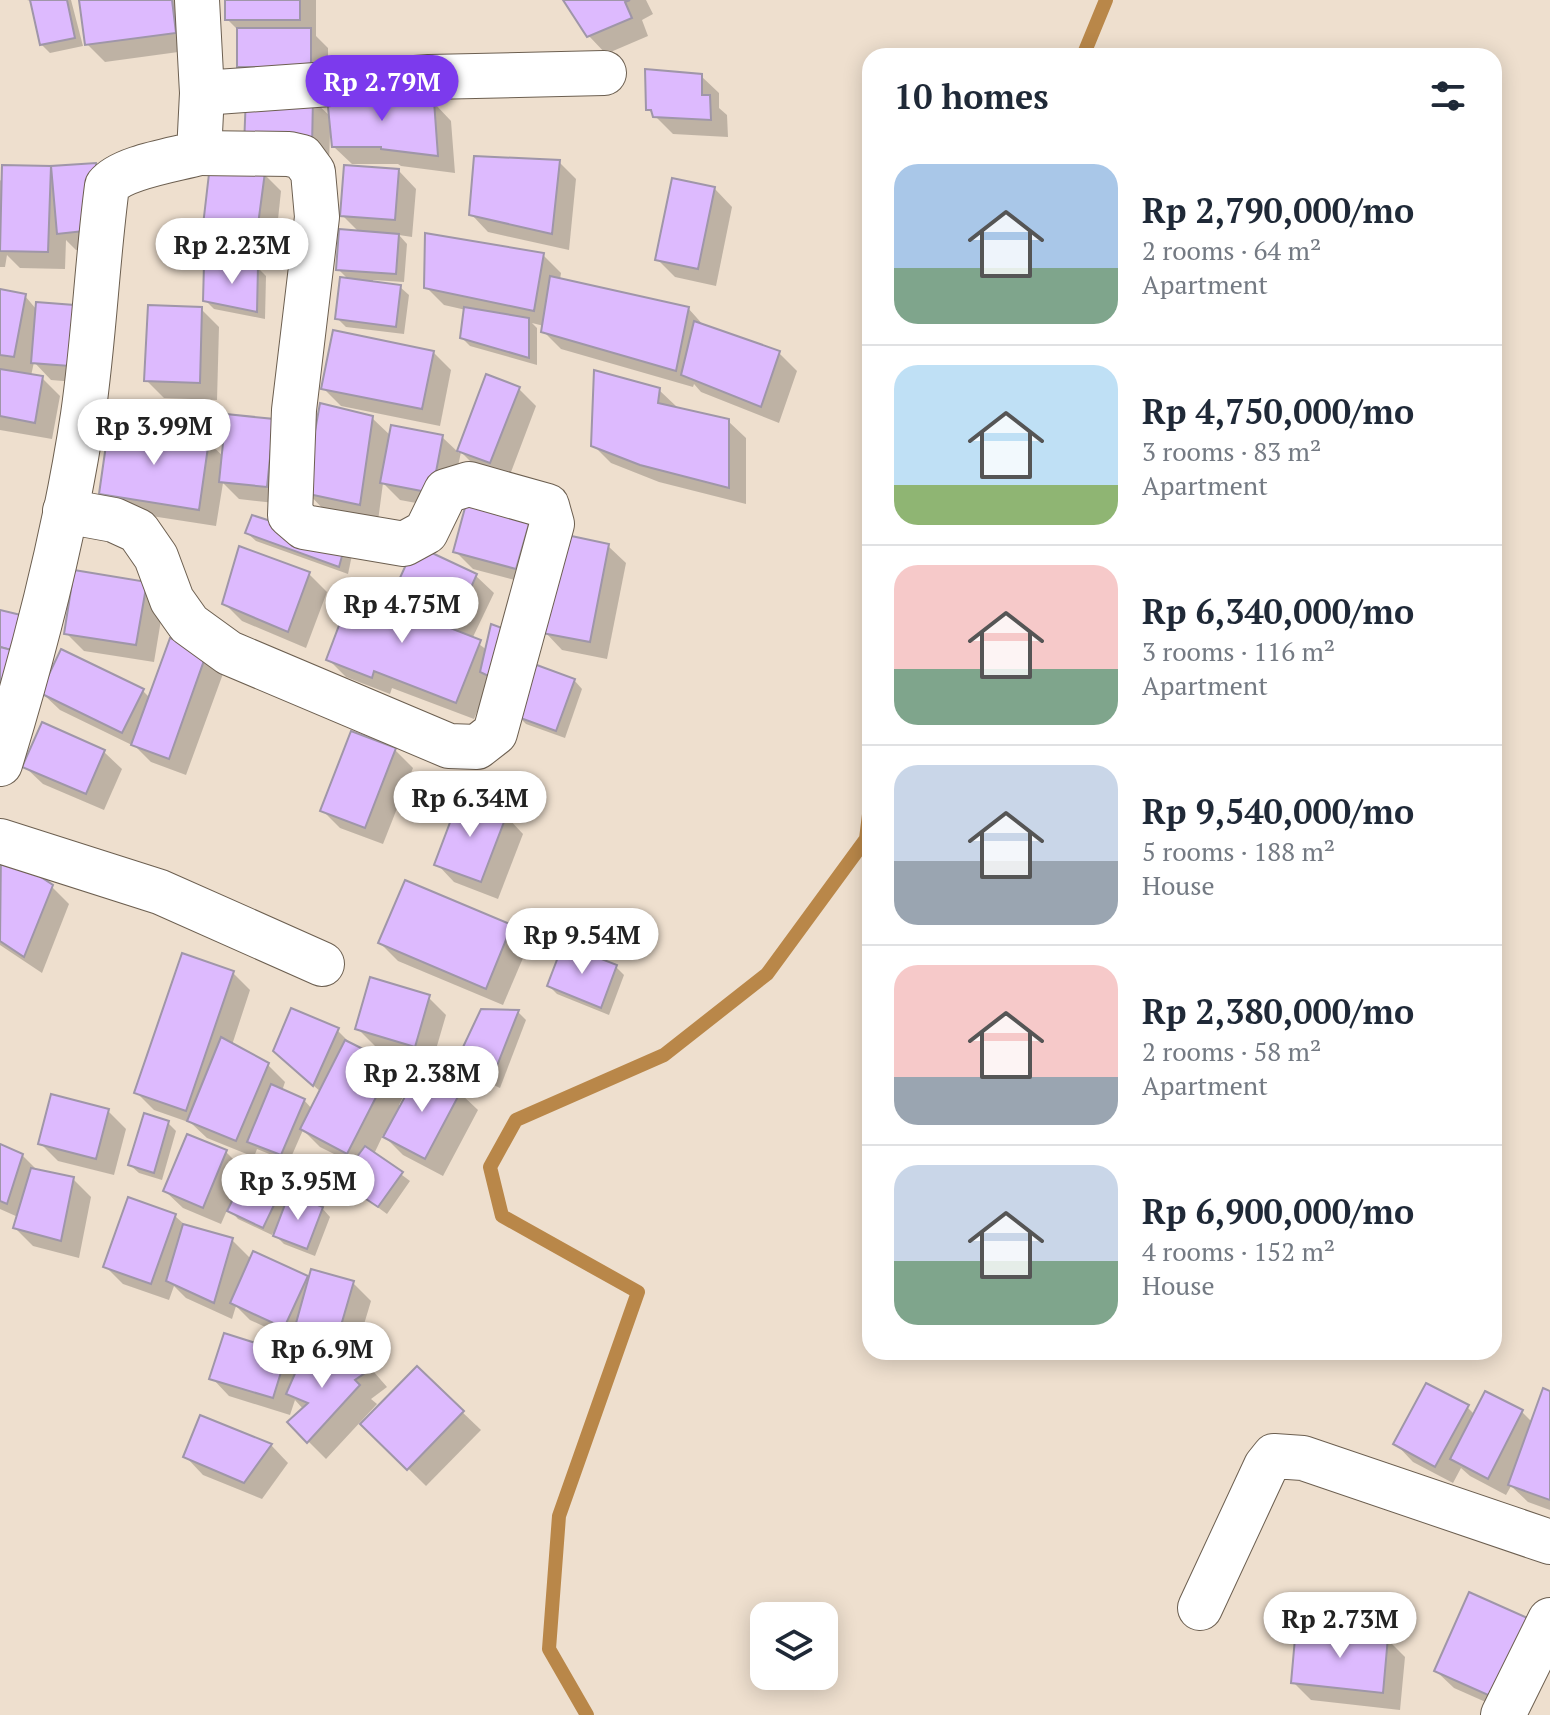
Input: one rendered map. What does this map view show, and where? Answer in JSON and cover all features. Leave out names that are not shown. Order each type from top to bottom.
[{"type":"street","points":[[197,0],[202,93],[199,153]]},
{"type":"street","points":[[202,93],[429,77],[604,73]]},
{"type":"street","points":[[0,764],[41,625],[65,511],[83,416],[107,186],[113,178],[199,153],[289,154],[302,157],[313,172],[317,217],[294,410],[290,515],[304,527],[404,544],[426,532],[446,491],[469,484],[547,506],[552,524],[495,733],[477,747],[449,746],[229,653],[189,624],[172,600],[156,557],[138,531],[114,520],[65,511]]},
{"type":"street","points":[[0,841],[160,892],[322,964]]},
{"type":"street","points":[[1200,1608],[1266,1466],[1274,1456],[1303,1458],[1550,1542]]},
{"type":"street","points":[[1503,1715],[1550,1620]]},
{"type":"building","points":[[30,0],[67,0],[75,38],[40,45]]},
{"type":"building","points":[[79,0],[172,0],[176,33],[85,45]]},
{"type":"building","points":[[225,0],[300,0],[300,20],[225,20]]},
{"type":"building","points":[[563,0],[630,0],[625,2],[632,18],[587,37]]},
{"type":"building","points":[[237,28],[311,28],[311,67],[237,67]]},
{"type":"building","points":[[645,69],[702,74],[702,95],[710,95],[711,120],[653,117],[651,110],[646,110]]},
{"type":"building","points":[[326,87],[380,100],[434,101],[438,156],[381,147],[332,147]]},
{"type":"building","points":[[246,95],[313,97],[312,148],[244,146]]},
{"type":"building","points":[[474,156],[560,160],[552,234],[469,215]]},
{"type":"building","points":[[96,163],[102,229],[57,234],[51,166]]},
{"type":"building","points":[[2,165],[51,166],[48,252],[0,251]]},
{"type":"building","points":[[210,165],[265,172],[256,240],[202,234]]},
{"type":"building","points":[[344,165],[399,169],[395,220],[340,216]]},
{"type":"building","points":[[672,178],[715,187],[698,269],[655,260]]},
{"type":"building","points":[[339,229],[399,234],[396,274],[336,270]]},
{"type":"building","points":[[425,233],[544,253],[534,311],[424,288]]},
{"type":"building","points":[[204,264],[258,265],[257,312],[203,301]]},
{"type":"building","points":[[550,276],[689,307],[676,371],[541,332]]},
{"type":"building","points":[[340,277],[401,285],[396,327],[335,319]]},
{"type":"building","points":[[0,289],[26,294],[14,357],[0,355]]},
{"type":"building","points":[[36,302],[87,306],[83,367],[31,363]]},
{"type":"building","points":[[148,305],[202,307],[200,383],[144,381]]},
{"type":"building","points":[[464,307],[529,318],[529,358],[460,338]]},
{"type":"building","points":[[694,321],[780,351],[761,407],[681,375]]},
{"type":"building","points":[[333,330],[434,351],[422,409],[321,389]]},
{"type":"building","points":[[0,369],[43,376],[35,423],[0,416]]},
{"type":"building","points":[[594,370],[660,388],[658,403],[729,419],[729,488],[640,465],[591,446]]},
{"type":"building","points":[[486,374],[520,387],[490,463],[457,451]]},
{"type":"building","points":[[320,403],[373,416],[360,505],[304,493]]},
{"type":"building","points":[[226,414],[274,419],[267,487],[219,482]]},
{"type":"building","points":[[109,424],[209,440],[199,510],[99,494]]},
{"type":"building","points":[[391,425],[443,435],[432,493],[380,483]]},
{"type":"building","points":[[469,493],[533,510],[516,569],[453,552]]},
{"type":"building","points":[[252,515],[345,545],[339,567],[245,533]]},
{"type":"building","points":[[562,534],[609,544],[590,642],[542,633]]},
{"type":"building","points":[[415,545],[477,574],[456,621],[393,593]]},
{"type":"building","points":[[239,546],[310,572],[288,632],[222,604]]},
{"type":"building","points":[[74,570],[147,582],[136,645],[64,634]]},
{"type":"building","points":[[355,583],[402,601],[399,608],[481,640],[456,703],[374,671],[372,678],[326,660]]},
{"type":"building","points":[[0,610],[25,616],[15,651],[0,647]]},
{"type":"building","points":[[491,624],[518,634],[503,683],[480,672]]},
{"type":"building","points":[[170,638],[207,652],[169,759],[131,745]]},
{"type":"building","points":[[0,647],[15,651],[0,692]]},
{"type":"building","points":[[61,649],[144,689],[122,733],[40,693]]},
{"type":"building","points":[[534,664],[575,679],[556,731],[515,716]]},
{"type":"building","points":[[42,722],[105,750],[86,794],[22,767]]},
{"type":"building","points":[[351,731],[396,748],[365,828],[320,811]]},
{"type":"building","points":[[460,796],[507,814],[481,882],[434,865]]},
{"type":"building","points":[[1,851],[53,885],[24,957],[0,941]]},
{"type":"building","points":[[405,880],[512,925],[486,989],[378,943]]},
{"type":"building","points":[[563,944],[617,965],[601,1008],[547,986]]},
{"type":"building","points":[[182,953],[234,971],[186,1111],[134,1093]]},
{"type":"building","points":[[370,977],[430,995],[415,1047],[355,1029]]},
{"type":"building","points":[[291,1008],[339,1028],[313,1086],[273,1051]]},
{"type":"building","points":[[481,1009],[519,1010],[491,1081],[455,1064]]},
{"type":"building","points":[[221,1037],[269,1063],[236,1141],[187,1121]]},
{"type":"building","points":[[345,1040],[393,1064],[347,1154],[300,1129]]},
{"type":"building","points":[[420,1069],[461,1091],[425,1159],[383,1137]]},
{"type":"building","points":[[271,1084],[305,1099],[281,1155],[247,1142]]},
{"type":"building","points":[[51,1094],[109,1109],[96,1159],[38,1144]]},
{"type":"building","points":[[144,1113],[169,1121],[154,1173],[128,1165]]},
{"type":"building","points":[[187,1134],[227,1150],[203,1208],[163,1191]]},
{"type":"building","points":[[0,1144],[23,1154],[7,1204],[0,1201]]},
{"type":"building","points":[[365,1146],[403,1172],[378,1207],[339,1181]]},
{"type":"building","points":[[252,1161],[287,1178],[263,1228],[227,1211]]},
{"type":"building","points":[[31,1168],[74,1177],[61,1241],[13,1228]]},
{"type":"building","points":[[289,1194],[323,1207],[307,1249],[273,1236]]},
{"type":"building","points":[[128,1197],[176,1214],[151,1284],[103,1267]]},
{"type":"building","points":[[183,1224],[233,1238],[214,1303],[166,1281]]},
{"type":"building","points":[[253,1251],[308,1276],[284,1328],[230,1303]]},
{"type":"building","points":[[311,1269],[354,1281],[335,1346],[293,1334]]},
{"type":"building","points":[[224,1333],[287,1353],[273,1398],[209,1379]]},
{"type":"building","points":[[307,1346],[350,1371],[345,1365],[360,1354],[371,1369],[355,1380],[360,1385],[307,1443],[287,1422],[308,1403],[286,1394]]},
{"type":"building","points":[[417,1366],[464,1411],[407,1470],[360,1424]]},
{"type":"building","points":[[1426,1383],[1469,1405],[1435,1467],[1393,1444]]},
{"type":"building","points":[[1543,1388],[1550,1391],[1550,1500],[1508,1485]]},
{"type":"building","points":[[1485,1391],[1523,1410],[1488,1479],[1450,1459]]},
{"type":"building","points":[[200,1415],[272,1444],[244,1483],[183,1457]]},
{"type":"building","points":[[1469,1592],[1532,1620],[1497,1699],[1434,1671]]},
{"type":"building","points":[[1296,1627],[1388,1637],[1383,1693],[1291,1683]]},
{"type":"waterway","points":[[1086,48],[1106,0]]},
{"type":"waterway","points":[[587,1715],[549,1649],[559,1516],[638,1292],[502,1216],[490,1167],[516,1120],[664,1055],[767,974],[862,844]]}]
